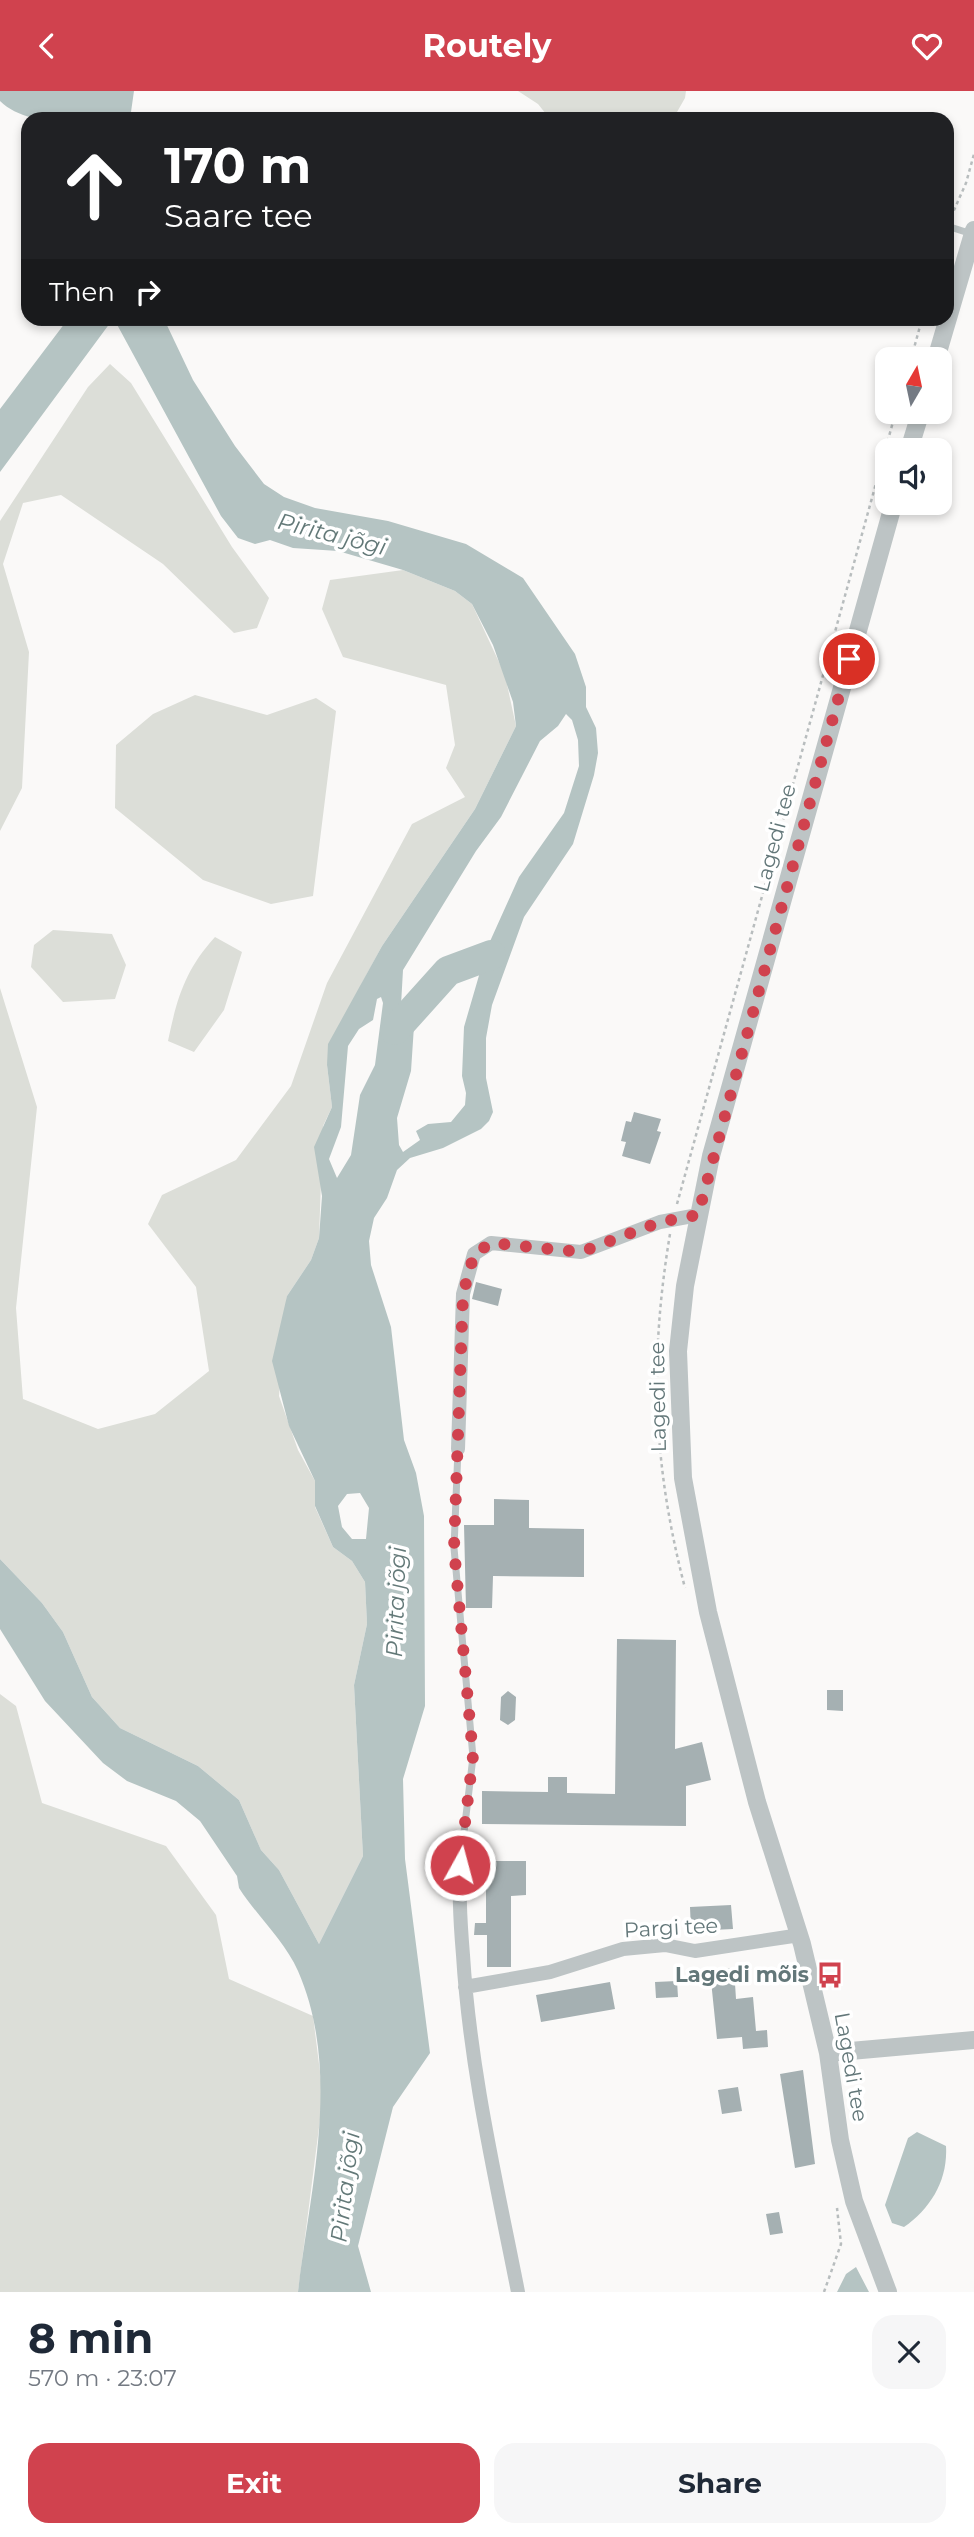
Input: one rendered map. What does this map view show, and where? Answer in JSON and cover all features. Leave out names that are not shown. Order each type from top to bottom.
[{"type":"street","points":[[954,297],[973,232]]},
{"type":"street","points":[[939,347],[946,326]]},
{"type":"street","name":"Lagedi tee","points":[[888,2292],[854,2201],[840,2140],[828,2053],[800,1935],[757,1802],[708,1612],[683,1478],[678,1351],[698,1215],[800,830],[890,515]]},
{"type":"street","points":[[458,1449],[463,1294],[474,1254],[491,1243],[581,1252],[673,1218],[698,1215]]},
{"type":"street","points":[[462,1849],[458,1881],[465,1987],[476,2081],[518,2292]]},
{"type":"street","name":"Pargi tee","points":[[465,1987],[550,1972],[623,1949],[665,1945],[695,1951],[800,1935]]},
{"type":"street","points":[[828,2053],[974,2040]]},
{"type":"lane","points":[[954,228],[973,232]]},
{"type":"lane","points":[[458,1449],[454,1548],[473,1756],[462,1849]]},
{"type":"path","points":[[954,210],[966,183],[974,154]]},
{"type":"path","points":[[914,347],[920,326]]},
{"type":"path","points":[[687,1598],[662,1478],[654,1370],[662,1280],[673,1218],[892,424]]},
{"type":"path","points":[[824,2292],[841,2244],[837,2207]]},
{"type":"shaded area","points":[[518,91],[686,91],[677,112],[544,112],[538,104]]},
{"type":"shaded area","points":[[110,364],[131,383],[232,547],[269,598],[257,628],[234,633],[163,564],[61,495],[23,503],[3,564],[29,652],[22,788],[0,831],[0,521],[88,387]]},
{"type":"shaded area","points":[[403,570],[455,591],[472,604],[505,675],[516,726],[475,809],[382,946],[363,981],[327,1065],[332,1107],[323,1126],[319,1238],[311,1260],[287,1296],[279,1396],[298,1450],[315,1481],[315,1507],[333,1547],[352,1561],[365,1582],[367,1624],[354,1685],[363,1856],[319,1944],[279,1870],[261,1850],[239,1800],[198,1766],[120,1728],[92,1697],[63,1632],[42,1603],[0,1559],[0,988],[37,1107],[16,1308],[23,1399],[98,1429],[155,1414],[209,1371],[196,1287],[148,1224],[162,1195],[236,1160],[291,1086],[327,983],[412,824],[465,797],[446,768],[455,745],[446,685],[343,657],[322,609],[330,580]]},
{"type":"shaded area","points":[[195,695],[267,715],[316,698],[336,711],[313,896],[271,904],[203,880],[115,808],[116,745],[153,714]]},
{"type":"shaded area","points":[[53,930],[112,934],[126,965],[115,999],[63,1002],[31,967],[34,945]]},
{"type":"shaded area","points":[[215,937],[242,952],[224,1010],[194,1052],[168,1041],[175,1011],[189,973]]},
{"type":"shaded area","points":[[0,1694],[16,1706],[42,1803],[166,1846],[216,1915],[229,1979],[313,2016],[323,2096],[298,2292],[0,2292]]},
{"type":"water","points":[[0,91],[134,91],[131,112],[21,113],[0,101]]},
{"type":"water","points":[[63,326],[108,326],[0,472],[0,409]]},
{"type":"water","points":[[118,326],[167,326],[193,380],[235,446],[264,484],[284,497],[315,508],[388,521],[466,544],[523,578],[575,654],[586,687],[586,707],[596,728],[598,753],[573,844],[524,917],[492,1005],[486,1038],[486,1078],[493,1112],[489,1121],[481,1129],[443,1148],[410,1158],[397,1170],[387,1198],[374,1218],[369,1241],[371,1265],[391,1327],[404,1440],[416,1473],[424,1516],[425,1706],[403,1779],[405,1859],[430,2053],[393,2107],[358,2246],[371,2292],[298,2292],[315,2171],[320,2090],[318,2049],[311,2010],[292,1960],[239,1888],[237,1876],[200,1821],[176,1801],[127,1781],[103,1763],[45,1701],[0,1629],[0,1559],[42,1603],[63,1632],[92,1697],[120,1728],[198,1766],[239,1800],[261,1850],[279,1870],[319,1944],[363,1856],[354,1685],[367,1624],[365,1582],[352,1561],[333,1547],[315,1506],[315,1481],[289,1426],[272,1361],[287,1296],[311,1260],[319,1238],[322,1196],[314,1147],[332,1107],[327,1065],[328,1044],[382,946],[475,809],[516,726],[513,702],[493,645],[472,604],[455,591],[403,570],[338,551],[293,548],[270,540],[255,544],[238,538],[221,516]],"holes":[[[566,714],[572,720],[578,740],[579,766],[564,813],[519,877],[487,948],[464,1027],[462,1076],[466,1093],[465,1105],[451,1122],[428,1124],[416,1131],[420,1140],[403,1152],[399,1145],[397,1118],[411,1071],[414,1026],[401,1005],[403,970],[476,851],[501,817],[540,741],[558,726]],[[381,997],[383,1003],[375,1065],[360,1095],[351,1155],[337,1178],[329,1159],[341,1127],[348,1046],[359,1029],[373,1020],[377,999]],[[360,1493],[369,1508],[366,1539],[352,1539],[342,1527],[338,1506],[347,1494]]]},
{"type":"water","points":[[917,2132],[946,2146],[946,2158],[941,2182],[930,2202],[904,2227],[892,2223],[885,2205],[908,2138]]},
{"type":"water","points":[[856,2267],[869,2292],[837,2292],[846,2274]]},
{"type":"building","points":[[634,1112],[661,1119],[657,1131],[661,1132],[650,1164],[622,1156],[626,1142],[621,1141],[626,1121],[631,1122]]},
{"type":"building","points":[[476,1282],[502,1289],[498,1306],[472,1299]]},
{"type":"building","points":[[494,1499],[529,1500],[529,1528],[584,1529],[584,1577],[493,1576],[492,1608],[466,1608],[464,1525],[494,1525]]},
{"type":"building","points":[[617,1639],[676,1640],[675,1749],[702,1742],[711,1780],[686,1786],[686,1826],[482,1824],[482,1791],[548,1792],[548,1777],[567,1777],[567,1793],[615,1794]]},
{"type":"building","points":[[827,1690],[843,1690],[843,1711],[827,1710]]},
{"type":"building","points":[[508,1691],[516,1697],[515,1720],[508,1725],[500,1720],[501,1697]]},
{"type":"building","points":[[486,1861],[526,1861],[526,1895],[511,1896],[511,1967],[487,1967],[487,1935],[474,1935],[475,1923],[486,1923]]},
{"type":"building","points":[[731,1905],[733,1929],[691,1931],[690,1907]]},
{"type":"building","points":[[734,1968],[736,1999],[753,1997],[756,2031],[767,2030],[768,2047],[743,2049],[742,2037],[717,2039],[710,1971]]},
{"type":"building","points":[[677,1981],[678,1997],[656,1998],[655,1982]]},
{"type":"building","points":[[610,1982],[615,2009],[541,2022],[536,1995]]},
{"type":"building","points":[[803,2070],[815,2164],[795,2168],[780,2074]]},
{"type":"building","points":[[738,2087],[742,2111],[722,2114],[718,2090]]},
{"type":"building","points":[[779,2212],[783,2233],[770,2235],[766,2214]]},
{"type":"waterway","name":"Pirita jõgi","points":[[395,1030],[448,971],[491,955]]},
{"type":"place","name":"Lagedi mõis","points":[[830,1975]]},
{"type":"route","points":[[460,1865],[473,1756],[454,1548],[463,1294],[474,1254],[491,1243],[581,1252],[660,1222],[698,1215],[711,1156],[849,659]]}]
